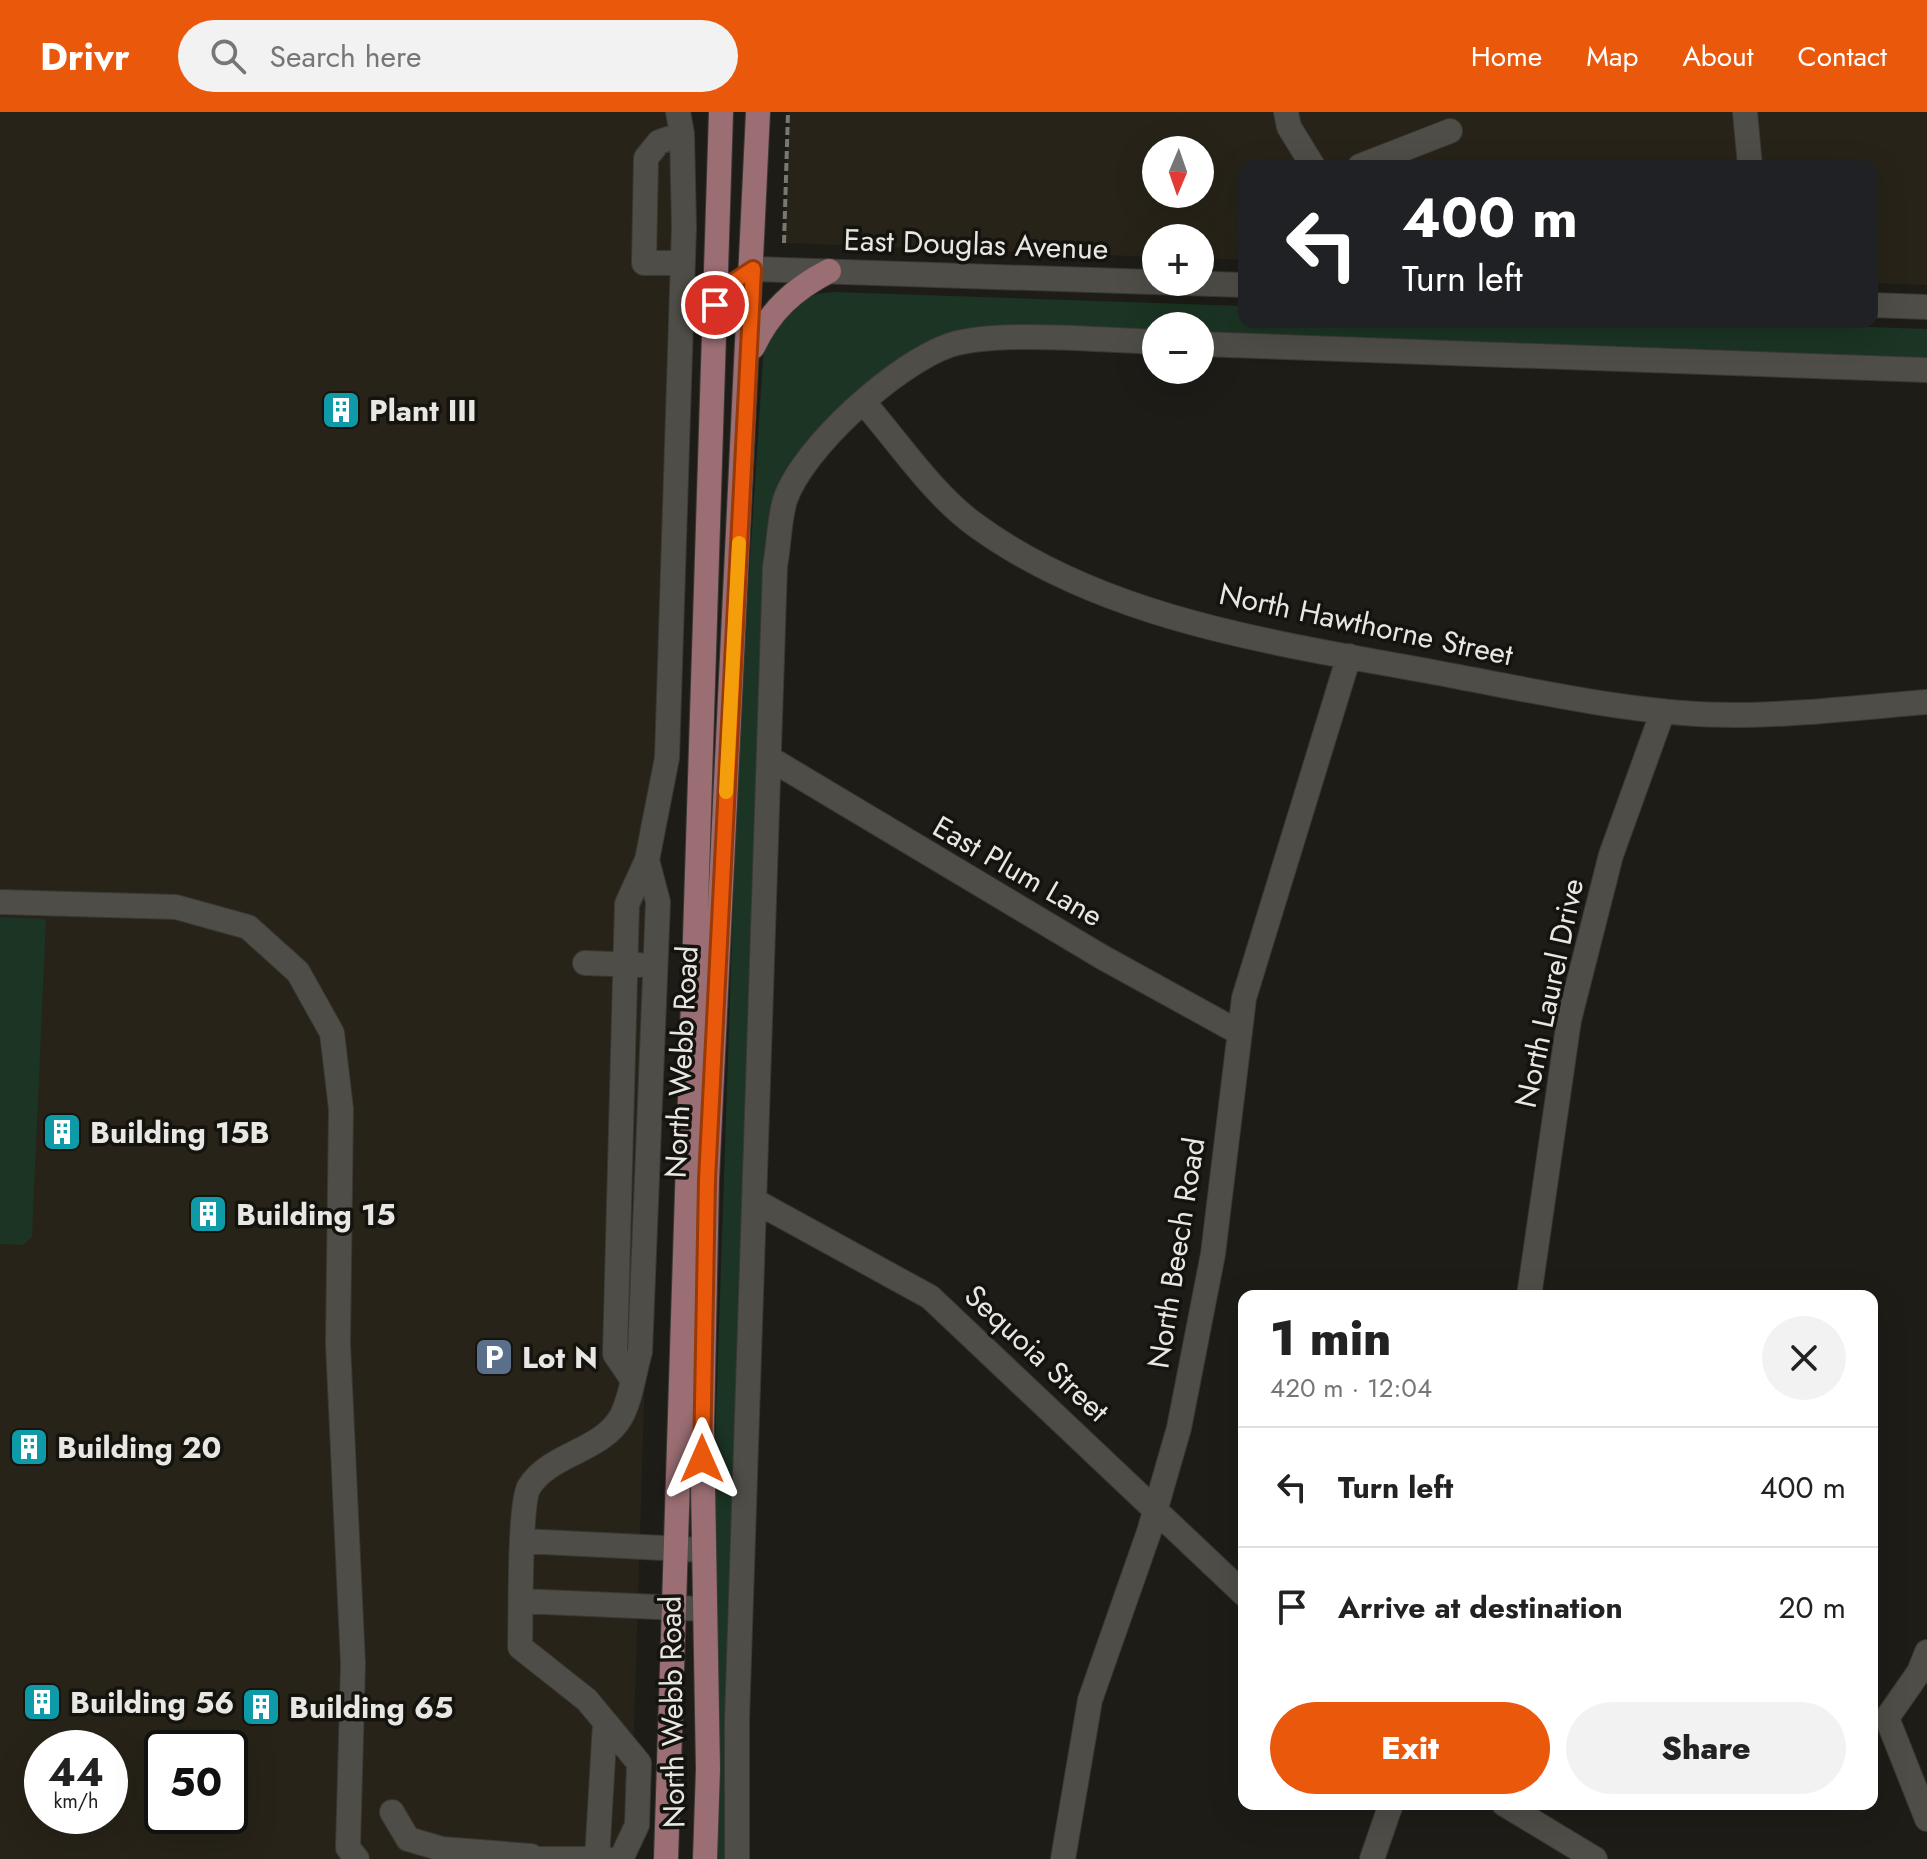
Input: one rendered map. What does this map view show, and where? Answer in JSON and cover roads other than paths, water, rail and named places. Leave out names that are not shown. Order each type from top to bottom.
[{"type":"main road","name":"North Webb Road","points":[[666,1859],[721,112]]},
{"type":"main road","name":"North Webb Road","points":[[705,1859],[708,1769],[703,1550],[707,1180],[753,269],[758,112]]},
{"type":"main road","points":[[715,305],[724,288],[753,269],[742,260],[718,211]]},
{"type":"main road","points":[[748,356],[774,311],[790,295],[829,271]]},
{"type":"street","points":[[1286,112],[1289,127],[1309,160]]},
{"type":"street","points":[[1745,112],[1749,160]]},
{"type":"street","points":[[632,1379],[615,1354],[627,904],[647,860],[667,758],[682,263],[680,123]]},
{"type":"street","points":[[680,123],[646,158],[644,263],[682,263]]},
{"type":"street","points":[[1375,160],[1450,131]]},
{"type":"street","name":"East Douglas Avenue","points":[[753,269],[1238,285]]},
{"type":"street","points":[[1878,305],[1927,307]]},
{"type":"street","points":[[737,1859],[737,1719],[775,566],[785,500],[811,452],[896,373],[951,345],[1011,338],[1142,342]]},
{"type":"street","points":[[1214,345],[1927,370]]},
{"type":"street","name":"North Hawthorne Street","points":[[865,404],[924,473],[973,523],[1044,567],[1116,599],[1239,633],[1349,656],[1663,711],[1735,715],[1927,702]]},
{"type":"street","name":"North Beech Road","points":[[1063,1859],[1090,1700],[1179,1428],[1213,1254],[1244,998],[1286,851],[1349,656]]},
{"type":"street","name":"North Laurel Drive","points":[[1530,1290],[1569,1020],[1611,855],[1663,711]]},
{"type":"street","name":"East Plum Lane","points":[[769,758],[1102,957],[1240,1033]]},
{"type":"street","points":[[621,1859],[637,1825],[639,1763],[587,1700],[520,1647],[521,1601],[527,1490],[546,1468],[591,1445],[620,1418],[640,1352],[658,902],[647,860]]},
{"type":"street","points":[[0,902],[176,907],[248,927],[298,972],[332,1033],[341,1109],[338,1344],[353,1664],[348,1848],[357,1859]]},
{"type":"street","points":[[585,963],[656,965]]},
{"type":"street","points":[[620,1164],[648,1164]]},
{"type":"street","name":"Sequoia Street","points":[[755,1201],[930,1297],[1238,1588]]},
{"type":"street","points":[[523,1541],[703,1550]]},
{"type":"street","points":[[521,1601],[704,1609]]},
{"type":"street","points":[[1927,1652],[1919,1672],[1879,1721],[1927,1819]]},
{"type":"street","points":[[597,1859],[605,1724]]},
{"type":"street","points":[[1372,1859],[1389,1810]]},
{"type":"street","points":[[1514,1810],[1595,1859]]},
{"type":"street","points":[[392,1812],[408,1839],[448,1850],[531,1858],[607,1859]]},
{"type":"place","name":"Plant III","points":[[341,410]]},
{"type":"place","name":"Building 15B","points":[[62,1132]]},
{"type":"place","name":"Building 15","points":[[208,1214]]},
{"type":"place","name":"Lot N","points":[[494,1357]]},
{"type":"place","name":"Building 20","points":[[29,1447]]},
{"type":"place","name":"Building 56","points":[[42,1702]]},
{"type":"place","name":"Building 65","points":[[261,1707]]}]
